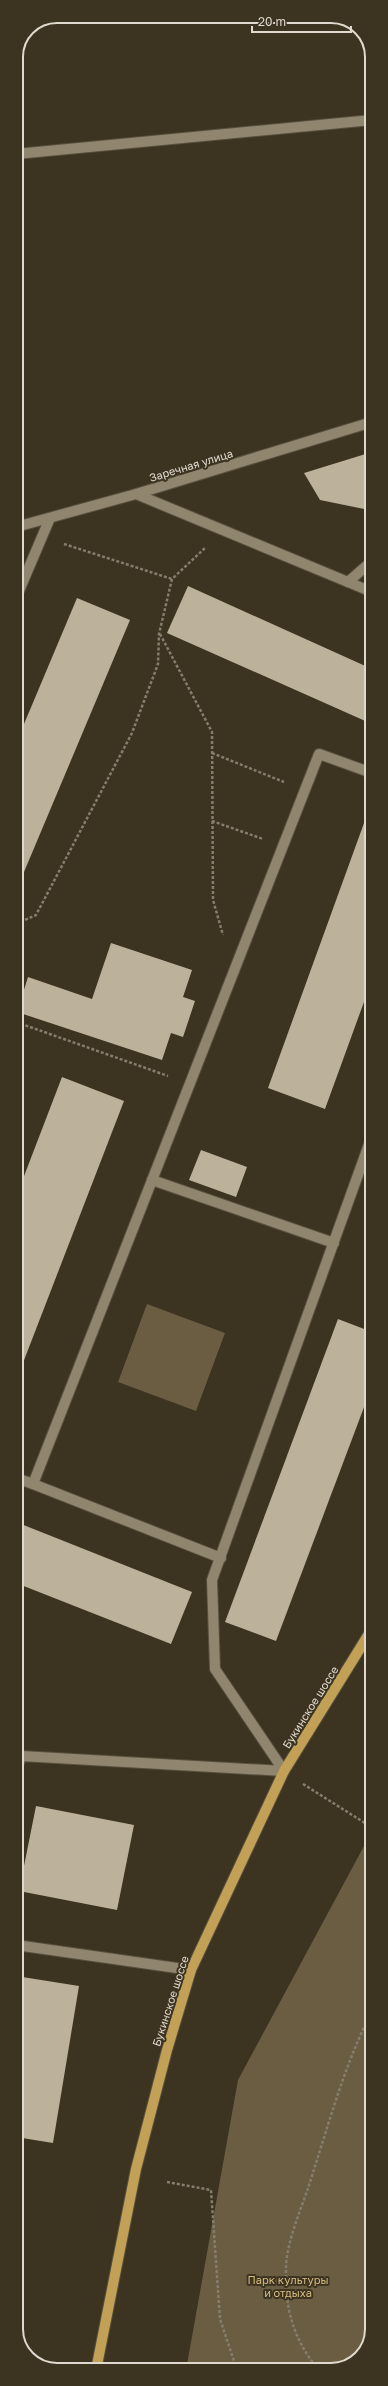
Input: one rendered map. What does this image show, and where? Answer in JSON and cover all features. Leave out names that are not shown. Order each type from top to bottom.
[{"type":"main road","name":"Букинское шоссе","points":[[97,2363],[136,2169],[167,2050],[191,1970],[284,1771],[365,1640]]},
{"type":"street","points":[[23,153],[365,121]]},
{"type":"street","name":"Заречная улица","points":[[23,525],[136,494],[365,424]]},
{"type":"street","points":[[136,494],[365,589]]},
{"type":"street","points":[[23,582],[50,518]]},
{"type":"street","points":[[348,582],[365,566]]},
{"type":"street","points":[[32,1484],[319,754],[365,770]]},
{"type":"street","points":[[284,1771],[216,1669],[212,1580],[365,1156]]},
{"type":"street","points":[[152,1180],[334,1243]]},
{"type":"street","points":[[23,1481],[221,1558]]},
{"type":"street","points":[[23,1756],[284,1771]]},
{"type":"street","points":[[23,1946],[191,1970]]},
{"type":"path","points":[[23,921],[36,915],[132,733],[158,664],[159,634],[172,579],[223,531]]},
{"type":"path","points":[[42,537],[172,579]]},
{"type":"path","points":[[159,634],[212,732],[213,900],[234,971]]},
{"type":"path","points":[[212,753],[305,791]]},
{"type":"path","points":[[212,821],[283,846]]},
{"type":"path","points":[[23,1024],[190,1083]]},
{"type":"path","points":[[284,1771],[365,1823]]},
{"type":"path","points":[[314,2363],[305,2352],[290,2320],[286,2292],[286,2267],[295,2229],[326,2131],[365,2024]]},
{"type":"path","points":[[167,2182],[211,2190],[220,2319],[235,2363]]},
{"type":"green space","points":[[147,1304],[225,1333],[196,1411],[118,1382]]},
{"type":"green space","name":"Парк культуры и отдыха","points":[[365,1826],[365,2333],[363,2340],[353,2355],[335,2363],[187,2363],[238,2080],[364,1846]]},
{"type":"building","points":[[365,454],[365,509],[320,500],[304,473]]},
{"type":"building","points":[[188,586],[365,666],[365,721],[167,633]]},
{"type":"building","points":[[77,598],[130,620],[23,874],[23,726]]},
{"type":"building","points":[[365,820],[365,999],[325,1109],[268,1088]]},
{"type":"building","points":[[111,943],[192,970],[183,997],[195,1001],[183,1037],[171,1033],[162,1060],[23,1014],[23,993],[28,977],[92,999]]},
{"type":"building","points":[[62,1077],[124,1101],[23,1363],[23,1179]]},
{"type":"building","points":[[201,1150],[247,1167],[236,1197],[189,1180]]},
{"type":"building","points":[[338,1319],[365,1329],[365,1405],[276,1641],[225,1622]]},
{"type":"building","points":[[23,1525],[192,1592],[171,1644],[23,1586]]},
{"type":"building","points":[[36,1806],[134,1825],[117,1910],[23,1892],[23,1871]]},
{"type":"building","points":[[23,1977],[79,1986],[53,2143],[23,2138]]}]
